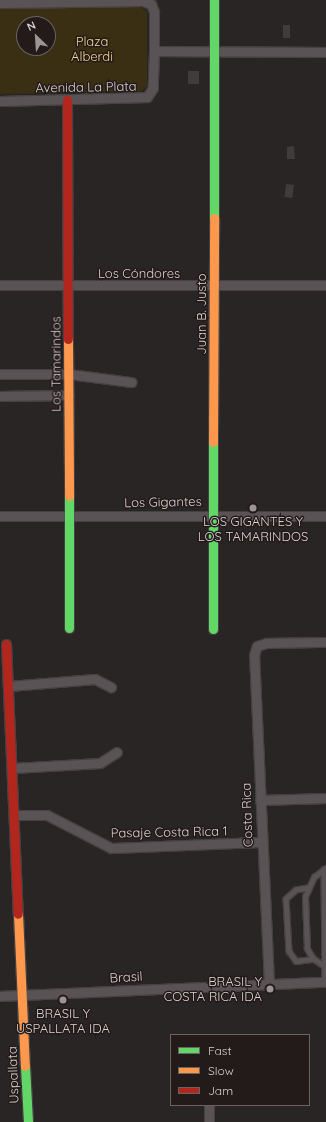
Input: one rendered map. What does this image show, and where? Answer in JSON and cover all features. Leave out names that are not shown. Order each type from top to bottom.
[{"type":"street","name":"Juan B. Justo","points":[[213,629],[214,0]]},
{"type":"street","name":"Avenida La Plata","points":[[0,3],[143,1],[151,4],[154,12],[153,88],[147,97],[0,101]]},
{"type":"street","points":[[154,51],[326,52]]},
{"type":"street","name":"Los Tamarindos","points":[[67,100],[70,516],[69,628]]},
{"type":"street","name":"Los Cóndores","points":[[0,285],[326,285]]},
{"type":"street","points":[[0,374],[69,374],[131,382]]},
{"type":"street","points":[[0,396],[69,394]]},
{"type":"street","name":"Los Gigantes","points":[[0,516],[326,516]]},
{"type":"street","name":"Costa Rica","points":[[269,983],[261,842],[254,655],[257,646],[266,643],[326,642]]},
{"type":"street","name":"Uspallata","points":[[6,644],[13,768],[28,1122]]},
{"type":"street","points":[[9,686],[95,679],[111,687]]},
{"type":"street","points":[[13,768],[100,763],[117,752]]},
{"type":"street","points":[[260,800],[326,798]]},
{"type":"street","name":"Pasaje Costa Rica 1","points":[[14,815],[47,815],[111,848],[261,842]]},
{"type":"street","name":"Brasil","points":[[0,996],[269,983],[326,982]]},
{"type":"street","points":[[209,1106],[210,1122]]},
{"type":"lane","points":[[325,868],[314,877],[305,898],[307,949],[313,959],[325,967]]},
{"type":"lane","points":[[325,868],[326,982]]},
{"type":"lane","points":[[308,888],[296,890],[286,899],[288,951],[296,961],[313,959]]},
{"type":"green space","name":"Plaza Alberdi","points":[[141,7],[147,12],[147,86],[141,91],[0,94],[0,8]]},
{"type":"building","points":[[283,25],[290,25],[290,38],[283,38]]},
{"type":"building","points":[[188,71],[199,71],[199,84],[188,84]]},
{"type":"building","points":[[294,146],[295,159],[287,159],[287,147]]},
{"type":"building","points":[[286,184],[294,185],[292,198],[284,197]]},
{"type":"traffic: fast","points":[[214,0],[214,218]]},
{"type":"traffic: fast","points":[[213,442],[213,629]]},
{"type":"traffic: fast","points":[[69,496],[69,628]]},
{"type":"traffic: fast","points":[[25,1066],[28,1122]]},
{"type":"traffic: slow","points":[[213,442],[214,218]]},
{"type":"traffic: slow","points":[[68,339],[69,496]]},
{"type":"traffic: slow","points":[[18,914],[25,1066]]},
{"type":"traffic: jam","points":[[67,100],[68,339]]},
{"type":"traffic: jam","points":[[6,644],[18,914]]},
{"type":"place","name":"LOS GIGANTES Y LOS TAMARINDOS","points":[[253,508]]},
{"type":"place","name":"BRASIL Y COSTA RICA IDA","points":[[270,989]]},
{"type":"place","name":"BRASIL Y USPALLATA IDA","points":[[63,1000]]}]
